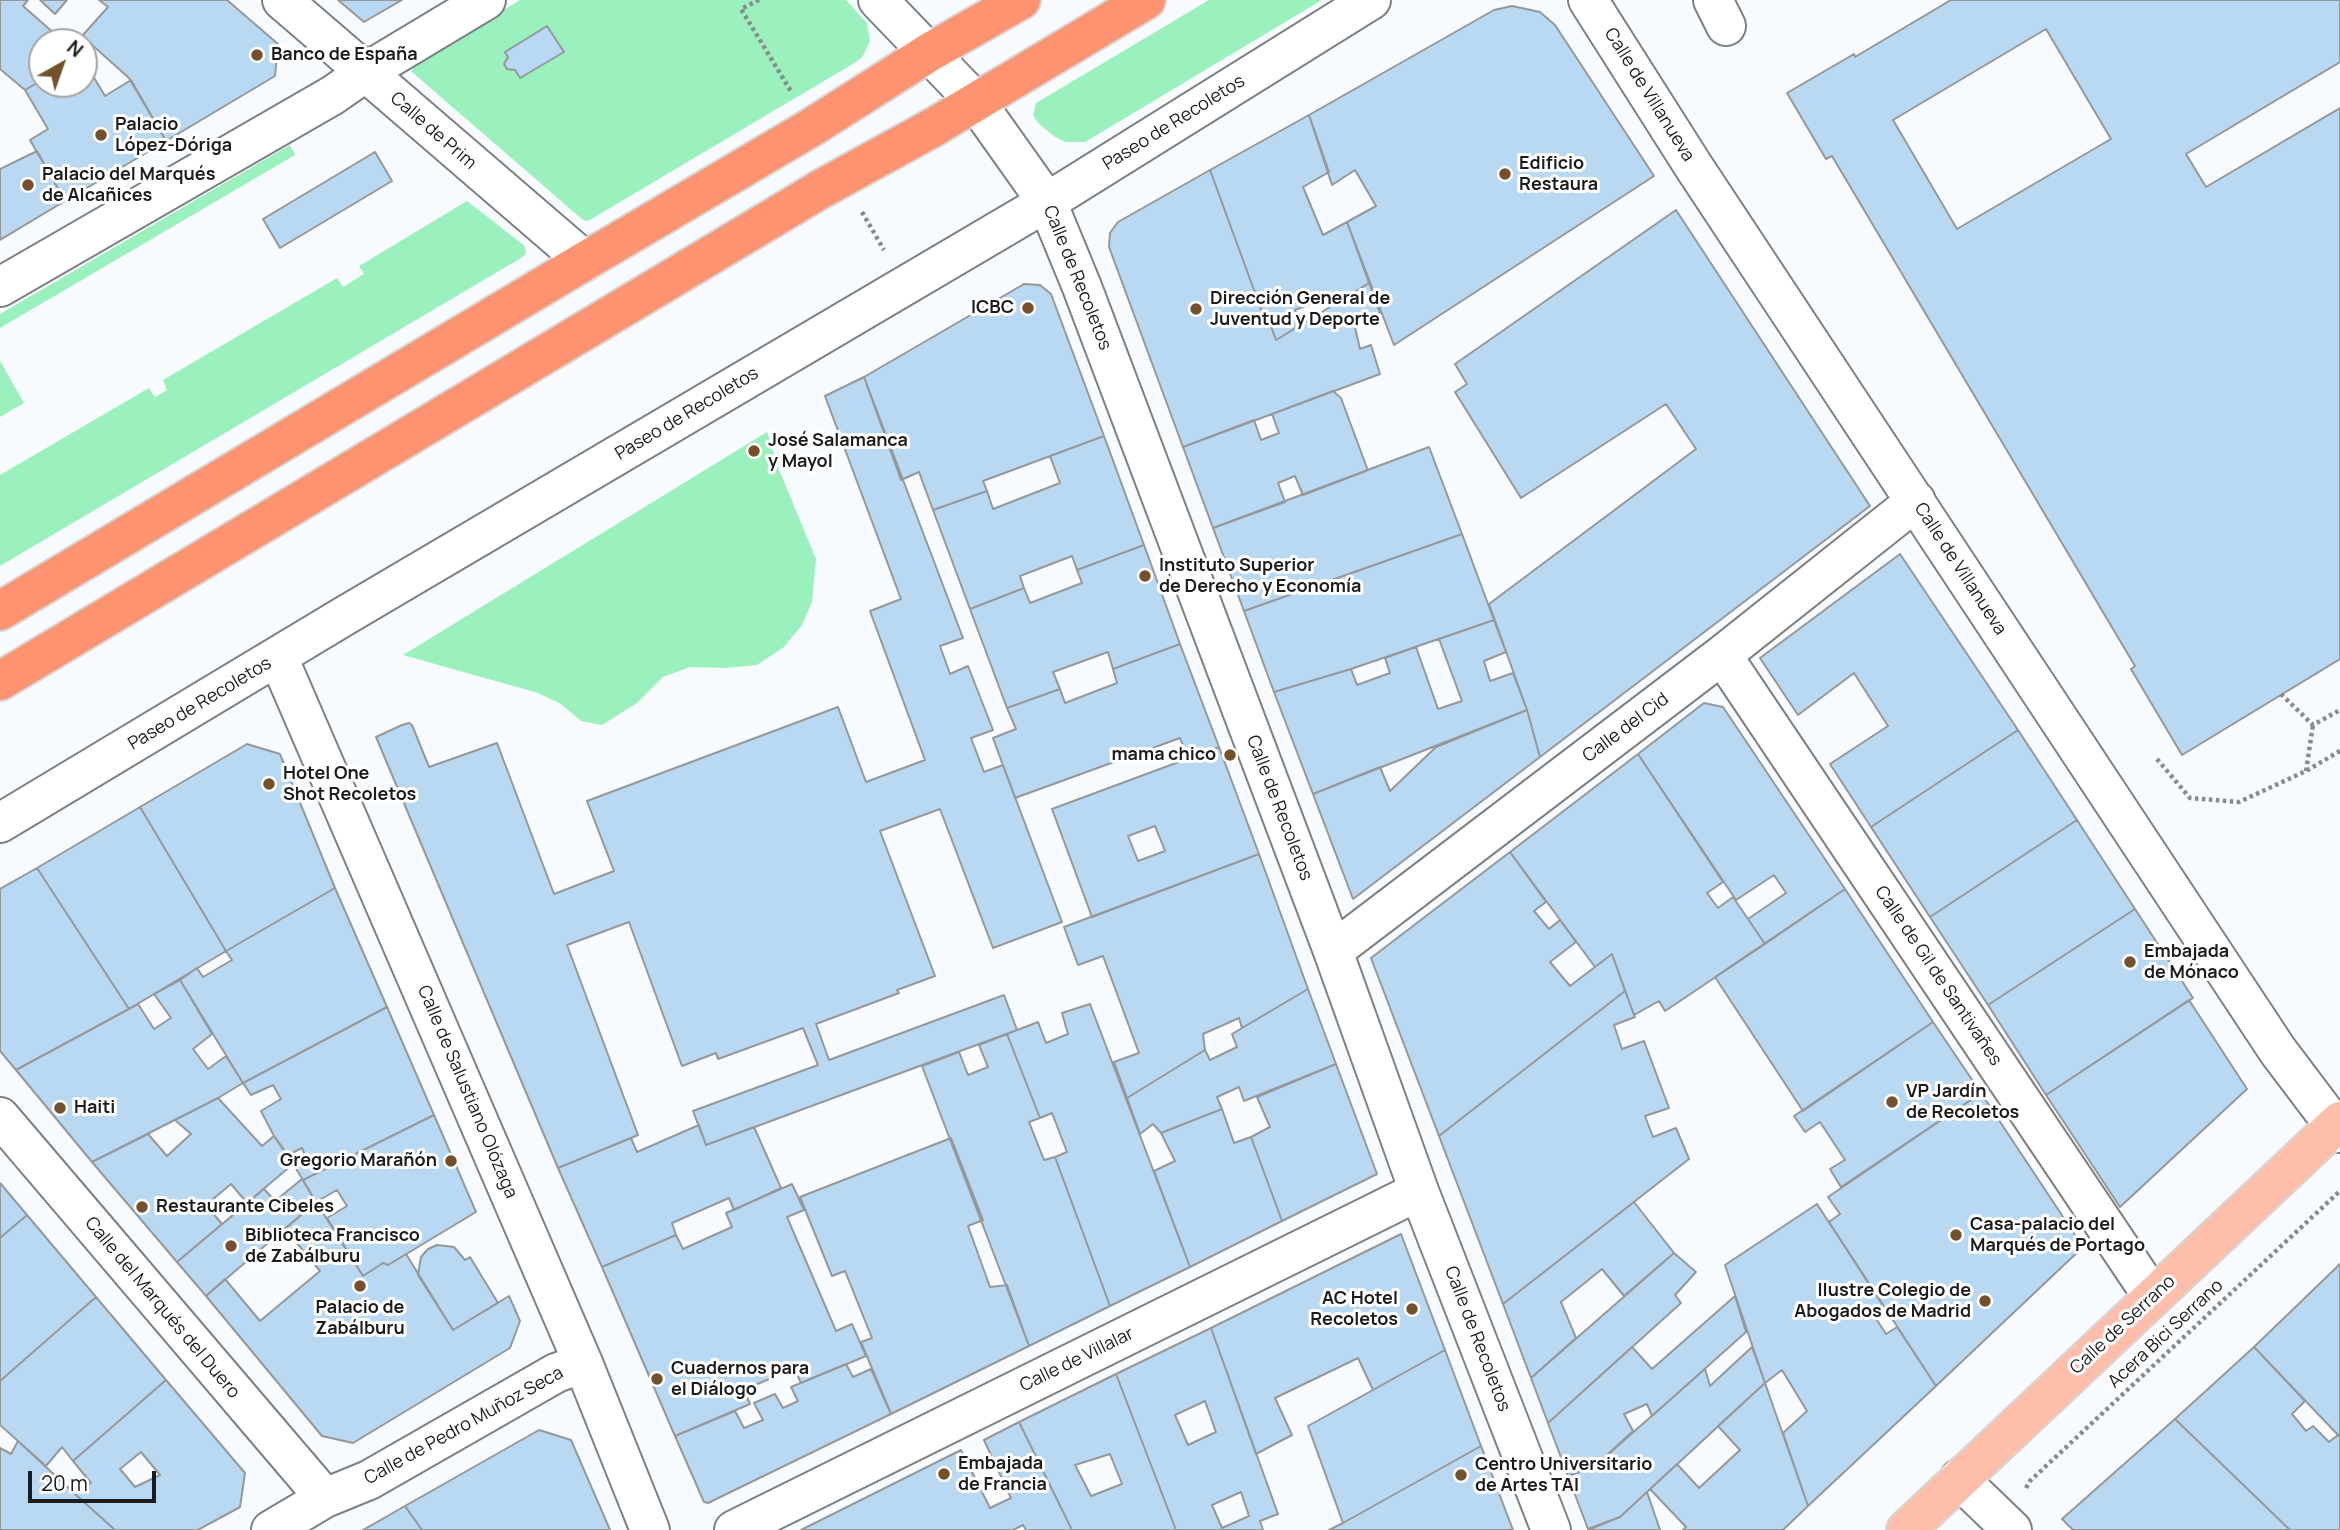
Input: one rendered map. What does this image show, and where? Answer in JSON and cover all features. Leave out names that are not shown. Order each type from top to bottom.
[{"type":"highway","points":[[0,611],[812,127],[930,52],[1021,0]]},
{"type":"highway","points":[[0,681],[821,189],[976,102],[1146,0]]},
{"type":"main road","name":"Calle de Serrano","points":[[1906,1530],[2338,1127]]},
{"type":"street","name":"Calle de Prim","points":[[282,0],[585,261]]},
{"type":"street","points":[[0,287],[315,106],[486,0]]},
{"type":"street","name":"Calle de Recoletos","points":[[878,0],[976,102],[1048,202],[1333,951],[1419,1191],[1551,1530]]},
{"type":"street","name":"Paseo de Recoletos","points":[[0,823],[1048,202],[1371,0]]},
{"type":"street","name":"Calle de Villanueva","points":[[1588,0],[1694,167],[2278,1051],[2338,1127]]},
{"type":"street","name":"Calle del Cid","points":[[1333,951],[1722,655],[1916,501]]},
{"type":"street","name":"Calle de Gil de Santivañes","points":[[1722,655],[2153,1297]]},
{"type":"street","name":"Calle de Salustiano Olózaga","points":[[278,657],[583,1363],[650,1530]]},
{"type":"street","name":"Calle del Marqués del Duero","points":[[0,1117],[325,1498]]},
{"type":"street","name":"Calle de Villalar","points":[[734,1530],[1419,1191]]},
{"type":"street","name":"Calle de Pedro Muñoz Seca","points":[[271,1530],[325,1498],[369,1480],[556,1373],[583,1363]]},
{"type":"street","points":[[1959,1479],[2012,1530]]},
{"type":"path","points":[[741,9],[759,0]]},
{"type":"path","points":[[2281,694],[2313,725]]},
{"type":"path","points":[[2313,725],[2340,710]]},
{"type":"path","points":[[2306,771],[2313,725]]},
{"type":"path","points":[[2157,759],[2190,798],[2239,802],[2306,771],[2340,751]]},
{"type":"path","name":"Acera Bici Serrano","points":[[2024,1492],[2030,1481],[2340,1191]]},
{"type":"green space","points":[[520,0],[846,0],[867,23],[870,41],[863,56],[856,62],[588,221],[583,220],[412,72],[414,64]]},
{"type":"green space","points":[[1209,0],[1322,0],[1085,142],[1066,142],[1039,124],[1033,115],[1036,103]]},
{"type":"green space","points":[[290,145],[295,155],[0,328],[0,314]]},
{"type":"green space","points":[[467,201],[525,246],[526,253],[0,566],[0,475],[149,388],[155,397],[167,390],[163,380],[337,278],[343,287],[364,274],[359,266]]},
{"type":"green space","points":[[0,361],[24,403],[0,417]]},
{"type":"green space","points":[[767,432],[778,467],[816,559],[812,602],[802,625],[784,647],[757,665],[690,667],[663,677],[637,703],[602,725],[581,721],[561,704],[538,693],[403,655]]},
{"type":"building","points":[[0,0],[28,0],[23,6],[48,28],[28,28],[28,88],[25,90],[0,69]]},
{"type":"building","points":[[40,0],[67,0],[55,14]]},
{"type":"building","points":[[99,0],[227,0],[278,44],[275,76],[166,141],[129,78],[98,50],[98,28],[89,28],[108,7]]},
{"type":"building","points":[[338,0],[402,0],[364,22]]},
{"type":"building","points":[[1951,0],[2340,0],[2340,62],[2186,154],[2206,187],[2340,108],[2340,659],[2182,755],[2131,669],[2135,666],[1832,156],[1826,159],[1787,93],[1854,54],[1855,57]],"holes":[[[2046,29],[2111,139],[1957,229],[1893,120]]]},
{"type":"building","name":"Edificio Restaura","points":[[1512,6],[1540,12],[1555,25],[1654,176],[1394,345],[1347,222],[1376,206],[1355,170],[1332,185],[1309,115],[1494,10]]},
{"type":"building","points":[[547,26],[564,52],[520,78],[515,70],[507,69],[504,64],[508,57],[505,52]]},
{"type":"building","name":"Palacio López-Dóriga","points":[[131,80],[166,141],[65,201],[30,140],[48,129],[30,98],[98,98],[98,84],[105,96]]},
{"type":"building","points":[[1309,115],[1329,172],[1303,187],[1323,235],[1347,222],[1369,283],[1334,305],[1330,296],[1295,310],[1301,325],[1276,340],[1269,321],[1265,320],[1210,170]]},
{"type":"building","name":"Palacio del Marqués de Alcañices","points":[[37,151],[65,201],[0,240],[0,169]]},
{"type":"building","points":[[375,152],[392,181],[280,248],[263,219]]},
{"type":"building","name":"Dirección General de Juventud y Deporte","points":[[1210,170],[1265,320],[1269,321],[1276,340],[1369,283],[1380,313],[1354,323],[1360,349],[1371,345],[1380,374],[1183,447],[1109,247],[1110,233],[1118,222]]},
{"type":"building","points":[[1676,210],[1870,506],[1540,757],[1527,710],[1489,604],[1696,449],[1666,404],[1521,498],[1455,392],[1467,384],[1455,364]]},
{"type":"building","points":[[1024,284],[1040,285],[1051,294],[1104,436],[983,481],[987,491],[933,510],[919,472],[901,480],[864,377]]},
{"type":"building","points":[[864,377],[963,638],[940,646],[950,674],[968,666],[993,730],[971,738],[984,772],[1003,765],[1062,922],[993,948],[940,809],[880,831],[935,976],[897,990],[899,993],[816,1024],[829,1060],[1004,995],[1017,1030],[706,1145],[693,1111],[818,1065],[803,1028],[718,1059],[716,1053],[682,1066],[629,922],[567,945],[638,1135],[558,1168],[376,737],[409,723],[429,767],[497,743],[554,894],[614,871],[587,801],[838,707],[866,782],[925,760],[870,611],[901,599],[825,396]]},
{"type":"building","points":[[1333,391],[1341,398],[1366,471],[1303,495],[1295,476],[1278,483],[1285,502],[1213,528],[1183,447],[1254,420],[1261,440],[1279,433],[1272,414]]},
{"type":"building","points":[[1104,436],[1144,545],[1077,570],[1072,556],[1020,576],[1024,588],[970,609],[933,510],[987,491],[993,509],[1060,483],[1050,456]]},
{"type":"building","points":[[1429,447],[1462,534],[1244,611],[1213,528]]},
{"type":"building","points":[[1462,534],[1494,620],[1274,692],[1244,611]]},
{"type":"building","points":[[1144,545],[1180,644],[1113,669],[1108,652],[1053,672],[1060,689],[1007,708],[970,609],[1024,588],[1030,603],[1082,583],[1077,570]]},
{"type":"building","points":[[1900,554],[2018,730],[1871,827],[1830,764],[1888,726],[1854,673],[1798,715],[1760,658]]},
{"type":"building","points":[[1494,620],[1506,652],[1484,661],[1490,681],[1513,673],[1527,710],[1313,794],[1274,692],[1351,669],[1357,685],[1390,673],[1385,658],[1416,647],[1438,709],[1462,701],[1439,639]]},
{"type":"building","points":[[1180,644],[1219,747],[1188,758],[1180,738],[1015,798],[993,738],[1016,729],[1007,708],[1060,689],[1065,703],[1117,683],[1113,669]]},
{"type":"building","points":[[1704,703],[1723,707],[1845,889],[1765,944],[1748,919],[1786,893],[1774,875],[1736,900],[1638,754]]},
{"type":"building","points":[[1527,710],[1540,757],[1353,899],[1313,794],[1380,767],[1390,791],[1436,747]]},
{"type":"building","points":[[2018,730],[2077,820],[1930,917],[1871,827]]},
{"type":"building","points":[[247,744],[280,754],[335,888],[226,951],[140,807]]},
{"type":"building","points":[[1219,747],[1259,854],[1092,917],[1052,809]],"holes":[[[1155,826],[1165,851],[1138,861],[1128,836]]]},
{"type":"building","points":[[1638,754],[1723,882],[1707,893],[1718,908],[1733,897],[1765,944],[1665,1011],[1659,1001],[1634,1015],[1612,954],[1595,967],[1510,852]]},
{"type":"building","points":[[140,807],[226,951],[129,1009],[37,868]]},
{"type":"building","points":[[2077,820],[2135,909],[1988,1005],[1930,917]]},
{"type":"building","points":[[1510,852],[1546,902],[1534,911],[1549,929],[1560,920],[1576,942],[1550,962],[1570,986],[1612,954],[1625,991],[1439,1136],[1371,958]]},
{"type":"building","points":[[1259,854],[1308,989],[1242,1028],[1239,1018],[1203,1034],[1205,1050],[1127,1098],[1114,1062],[1139,1053],[1103,956],[1078,965],[1064,927]]},
{"type":"building","points":[[37,868],[129,1009],[16,1070],[0,1051],[0,889]]},
{"type":"building","points":[[335,888],[387,1007],[243,1083],[180,980],[197,968],[203,977],[232,960],[226,951]]},
{"type":"building","points":[[1845,889],[1933,1022],[1803,1111],[1715,977]]},
{"type":"building","points":[[2135,909],[2193,998],[2046,1095],[1988,1005]]},
{"type":"building","points":[[180,980],[212,1034],[193,1049],[208,1069],[226,1056],[243,1083],[92,1162],[16,1070],[138,1004],[154,1029],[171,1018],[154,994]]},
{"type":"building","points":[[1308,989],[1336,1064],[1244,1101],[1239,1087],[1217,1097],[1222,1109],[1161,1133],[1153,1124],[1140,1134],[1127,1098],[1205,1050],[1210,1060],[1237,1047],[1232,1034]]},
{"type":"building","points":[[1625,991],[1635,1017],[1614,1025],[1622,1049],[1644,1041],[1669,1108],[1645,1116],[1653,1137],[1676,1128],[1689,1159],[1503,1304],[1439,1136]]},
{"type":"building","points":[[2189,1000],[2247,1089],[2120,1207],[2046,1095]]},
{"type":"building","points":[[1090,1004],[1190,1267],[1110,1306],[1055,1157],[1067,1152],[1052,1113],[1040,1118],[1007,1034],[1038,1022],[1046,1043],[1068,1034],[1062,1013]]},
{"type":"building","points":[[387,1007],[434,1115],[303,1180],[295,1167],[307,1160],[302,1148],[288,1155],[261,1111],[281,1099],[273,1085],[251,1095],[243,1083]]},
{"type":"building","name":"VP Jardín de Recoletos","points":[[1933,1022],[1981,1093],[1841,1187],[1830,1169],[1845,1160],[1820,1122],[1805,1132],[1794,1116]]},
{"type":"building","points":[[1007,1034],[1040,1118],[1029,1122],[1044,1160],[1055,1157],[1110,1306],[1029,1346],[922,1066],[959,1052],[968,1075],[988,1067],[979,1045]]},
{"type":"building","points":[[1336,1064],[1377,1174],[1282,1221],[1251,1137],[1270,1127],[1257,1097]]},
{"type":"building","name":"Casa-palacio del Marqués de Portago","points":[[1981,1093],[2083,1247],[1936,1386],[1829,1222],[1840,1214],[1828,1197]]},
{"type":"building","points":[[218,1098],[262,1146],[274,1136],[293,1164],[247,1203],[231,1184],[206,1205],[222,1224],[177,1262],[92,1162],[148,1134],[167,1156],[191,1134],[175,1120]]},
{"type":"building","points":[[1222,1109],[1234,1143],[1251,1137],[1282,1221],[1190,1267],[1154,1171],[1175,1161],[1161,1133]]},
{"type":"building","points":[[434,1115],[476,1212],[388,1265],[383,1263],[363,1276],[327,1218],[347,1206],[337,1190],[316,1202],[303,1180]]},
{"type":"building","points":[[699,1125],[706,1145],[754,1127],[781,1188],[734,1210],[729,1198],[672,1223],[676,1235],[602,1267],[558,1168],[631,1138],[637,1152]]},
{"type":"building","points":[[951,1138],[983,1220],[968,1226],[990,1287],[1007,1285],[1029,1346],[891,1414],[861,1342],[872,1338],[845,1271],[832,1276],[800,1197]]},
{"type":"building","name":"Biblioteca Francisco de Zabálburu","points":[[302,1179],[316,1202],[206,1296],[177,1262],[264,1189],[275,1201]]},
{"type":"building","points":[[0,1183],[27,1215],[0,1238]]},
{"type":"building","points":[[792,1184],[804,1210],[787,1217],[836,1331],[852,1324],[866,1356],[801,1383],[794,1368],[744,1390],[750,1404],[675,1436],[602,1267],[676,1235],[683,1249],[732,1227],[726,1213]]},
{"type":"building","points":[[316,1202],[363,1276],[383,1263],[388,1265],[406,1254],[453,1330],[509,1296],[520,1321],[510,1348],[353,1443],[322,1436],[206,1296],[225,1279],[260,1321],[320,1271],[285,1229]]},
{"type":"building","points":[[1634,1202],[1674,1253],[1624,1296],[1602,1269],[1561,1302],[1576,1338],[1531,1378],[1503,1304]]},
{"type":"building","points":[[1817,1204],[1882,1304],[1871,1311],[1886,1334],[1897,1327],[1936,1386],[1808,1506],[1783,1433],[1807,1411],[1782,1370],[1765,1383],[1725,1265]]},
{"type":"building","points":[[27,1215],[96,1297],[0,1381],[0,1238]]},
{"type":"building","points":[[1401,1234],[1445,1350],[1373,1390],[1358,1358],[1275,1398],[1292,1435],[1256,1454],[1211,1328]]},
{"type":"building","points":[[437,1245],[454,1247],[465,1260],[470,1257],[498,1303],[453,1330],[418,1275],[421,1257],[428,1249]]},
{"type":"building","points":[[1674,1253],[1696,1272],[1675,1295],[1681,1303],[1548,1423],[1531,1378]]},
{"type":"building","points":[[2340,1264],[2340,1437],[2254,1347]]},
{"type":"building","points":[[1735,1296],[1746,1332],[1652,1416],[1647,1404],[1624,1414],[1633,1431],[1595,1466],[1568,1476],[1548,1423],[1632,1347],[1652,1369]]},
{"type":"building","points":[[96,1297],[166,1380],[73,1461],[62,1447],[46,1466],[0,1425],[0,1381]]},
{"type":"building","points":[[1211,1328],[1278,1514],[1260,1521],[1263,1530],[1176,1530],[1116,1374]],"holes":[[[1205,1401],[1216,1432],[1188,1445],[1175,1415]],[[1241,1492],[1249,1516],[1222,1528],[1212,1505]]]},
{"type":"building","points":[[1752,1347],[1765,1383],[1620,1517],[1588,1529],[1568,1476],[1595,1466],[1705,1369],[1710,1386]]},
{"type":"building","points":[[2254,1347],[2305,1401],[2292,1414],[2306,1431],[2313,1426],[2329,1442],[2338,1435],[2340,1437],[2340,1530],[2290,1530],[2175,1419]]},
{"type":"building","points":[[1445,1350],[1481,1446],[1343,1523],[1308,1426]]},
{"type":"building","points":[[846,1364],[853,1377],[871,1369],[891,1414],[708,1503],[704,1502],[675,1436],[735,1411],[744,1428],[763,1420],[754,1403],[775,1394],[783,1408],[798,1401],[791,1387]]},
{"type":"building","points":[[1116,1374],[1176,1530],[1072,1530],[1019,1422]],"holes":[[[1110,1454],[1122,1484],[1091,1496],[1075,1465]]]},
{"type":"building","points":[[166,1380],[245,1473],[240,1507],[198,1530],[115,1530],[75,1494],[91,1483],[73,1461]],"holes":[[[141,1452],[160,1475],[135,1487],[120,1469]]]},
{"type":"building","points":[[1765,1383],[1808,1506],[1783,1530],[1683,1530],[1686,1527],[1650,1489],[1677,1464],[1699,1488],[1740,1450],[1718,1426]]},
{"type":"building","points":[[2175,1419],[2290,1530],[2073,1530],[2062,1519]]},
{"type":"building","name":"Embajada de Francia","points":[[1019,1422],[1072,1530],[1026,1530],[1023,1525],[1013,1530],[801,1530],[961,1450],[990,1508],[1011,1498],[984,1440]]},
{"type":"building","points":[[539,1430],[571,1440],[610,1530],[422,1530],[405,1506]]},
{"type":"building","points":[[18,1441],[115,1530],[0,1530],[0,1448],[11,1454]]},
{"type":"building","name":"Centro Universitario de Artes TAI","points":[[1481,1446],[1513,1530],[1329,1530],[1343,1523]]},
{"type":"building","points":[[1647,1492],[1660,1530],[1588,1530],[1620,1517]]},
{"type":"building","points":[[405,1506],[422,1530],[363,1530]]},
{"type":"place","name":"Banco de España","points":[[257,55]]},
{"type":"place","name":"Palacio López-Dóriga","points":[[101,135]]},
{"type":"place","name":"Edificio Restaura","points":[[1505,174]]},
{"type":"place","name":"Palacio del Marqués de Alcañices","points":[[28,185]]},
{"type":"place","name":"ICBC","points":[[1028,308]]},
{"type":"place","name":"Dirección General de Juventud y Deporte","points":[[1196,309]]},
{"type":"place","name":"José Salamanca y Mayol","points":[[754,451]]},
{"type":"place","name":"Instituto Superior de Derecho y Economía","points":[[1145,576]]},
{"type":"place","name":"mama chico","points":[[1230,755]]},
{"type":"place","name":"Hotel One Shot Recoletos","points":[[269,784]]},
{"type":"place","name":"Embajada de Mónaco","points":[[2130,962]]},
{"type":"place","name":"VP Jardín de Recoletos","points":[[1892,1102]]},
{"type":"place","name":"Haiti","points":[[60,1108]]},
{"type":"place","name":"Gregorio Marañón","points":[[451,1161]]},
{"type":"place","name":"Restaurante Cibeles","points":[[142,1207]]},
{"type":"place","name":"Casa-palacio del Marqués de Portago","points":[[1956,1235]]},
{"type":"place","name":"Biblioteca Francisco de Zabálburu","points":[[231,1246]]},
{"type":"place","name":"Palacio de Zabálburu","points":[[360,1286]]},
{"type":"place","name":"Ilustre Colegio de Abogados de Madrid","points":[[1985,1301]]},
{"type":"place","name":"AC Hotel Recoletos","points":[[1412,1309]]},
{"type":"place","name":"Cuadernos para el Diálogo","points":[[657,1379]]},
{"type":"place","name":"Embajada de Francia","points":[[944,1474]]},
{"type":"place","name":"Centro Universitario de Artes TAI","points":[[1461,1475]]}]
